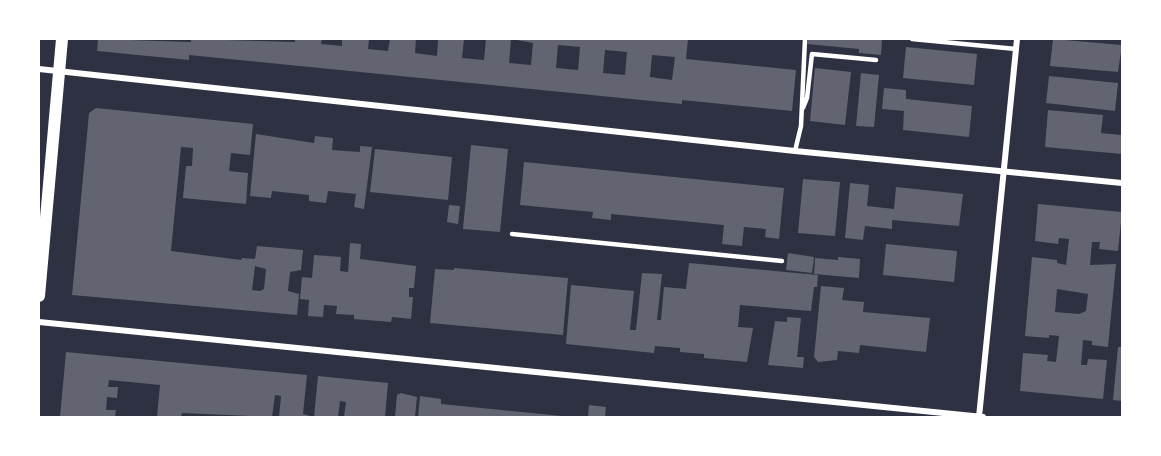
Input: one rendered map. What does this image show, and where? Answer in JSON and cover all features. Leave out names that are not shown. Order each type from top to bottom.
[{"type":"main road","points":[[39,296],[62,39]]},
{"type":"street","points":[[39,322],[980,417],[1017,39]]},
{"type":"street","points":[[39,69],[795,151],[1122,183]]},
{"type":"lane","points":[[795,151],[803,108],[805,39]]},
{"type":"lane","points":[[912,39],[1016,49]]},
{"type":"lane","points":[[803,108],[807,98],[812,54],[876,60]]},
{"type":"lane","points":[[512,234],[782,261]]},
{"type":"building","points":[[98,39],[295,42],[295,39],[322,39],[321,44],[342,46],[342,39],[369,39],[368,49],[388,51],[390,39],[416,39],[415,53],[437,56],[438,39],[464,39],[462,58],[484,60],[486,39],[511,39],[688,39],[686,59],[796,70],[792,111],[682,100],[682,104],[189,55],[189,60],[97,51]],"holes":[[[511,39],[533,43],[531,65],[509,63]],[[558,45],[580,47],[578,70],[556,68]],[[605,50],[627,52],[625,75],[603,73]],[[652,55],[675,57],[672,80],[650,77]]]},
{"type":"building","points":[[808,39],[882,39],[881,55],[859,53],[859,49],[807,44]]},
{"type":"building","points":[[1053,39],[1122,45],[1118,72],[1050,66]]},
{"type":"building","points":[[906,47],[977,54],[974,85],[903,78]]},
{"type":"building","points":[[815,68],[851,72],[845,125],[810,121]]},
{"type":"building","points":[[861,73],[879,75],[874,127],[856,126]]},
{"type":"building","points":[[1049,76],[1118,83],[1115,111],[1046,103]]},
{"type":"building","points":[[884,88],[906,90],[906,99],[972,106],[969,137],[903,130],[904,111],[882,109]]},
{"type":"building","points":[[96,108],[253,124],[250,155],[231,153],[229,171],[248,173],[246,204],[183,198],[186,166],[192,166],[193,148],[181,147],[171,251],[241,260],[242,258],[255,259],[257,246],[303,250],[301,270],[290,272],[288,291],[299,294],[297,315],[72,295],[89,113]],"holes":[[[255,266],[266,269],[264,289],[252,290]]]},
{"type":"building","points":[[1048,110],[1103,115],[1101,133],[1122,135],[1122,154],[1045,147]]},
{"type":"building","points":[[256,134],[314,143],[315,136],[333,138],[332,150],[360,152],[360,146],[372,147],[364,209],[354,207],[356,194],[328,191],[326,203],[309,201],[309,195],[272,191],[271,198],[250,196]]},
{"type":"building","points":[[471,145],[508,149],[500,232],[463,229]]},
{"type":"building","points":[[375,149],[452,157],[448,200],[370,192]]},
{"type":"building","points":[[524,162],[784,188],[779,239],[765,237],[766,229],[744,227],[742,246],[722,244],[724,225],[611,214],[611,220],[592,218],[593,212],[520,205]]},
{"type":"building","points":[[803,179],[840,182],[835,236],[798,233]]},
{"type":"building","points":[[850,183],[869,185],[867,206],[894,209],[896,187],[963,194],[959,226],[892,220],[892,229],[865,226],[863,240],[845,238]]},
{"type":"building","points":[[1038,204],[1122,212],[1118,251],[1099,249],[1100,242],[1092,242],[1090,265],[1116,264],[1108,347],[1092,345],[1092,341],[1083,340],[1081,365],[1087,365],[1088,359],[1107,360],[1103,399],[1020,391],[1023,353],[1048,355],[1047,361],[1056,362],[1059,336],[1049,335],[1049,338],[1025,336],[1032,257],[1057,260],[1057,263],[1066,265],[1069,239],[1059,238],[1058,244],[1035,241]],"holes":[[[1057,289],[1088,294],[1086,311],[1079,314],[1055,312]]]},
{"type":"building","points":[[449,205],[460,206],[458,224],[447,222]]},
{"type":"building","points":[[350,243],[361,244],[360,259],[416,266],[414,288],[409,288],[409,297],[413,297],[411,319],[392,317],[391,322],[354,319],[354,315],[336,314],[337,306],[324,305],[323,317],[308,316],[309,300],[300,299],[302,277],[312,278],[314,255],[341,257],[340,271],[348,272]]},
{"type":"building","points":[[886,244],[957,251],[954,282],[883,275]]},
{"type":"building","points":[[788,253],[814,257],[812,273],[786,270]]},
{"type":"building","points":[[838,257],[860,259],[859,278],[814,274],[815,258],[838,260]]},
{"type":"building","points":[[689,263],[818,275],[811,311],[740,305],[738,327],[753,328],[747,362],[704,358],[704,354],[680,352],[680,348],[655,346],[654,353],[566,344],[571,285],[634,291],[630,330],[636,330],[642,273],[662,274],[657,320],[661,320],[664,287],[686,289]]},
{"type":"building","points":[[454,268],[568,278],[563,335],[430,323],[435,269],[454,270]]},
{"type":"building","points":[[821,286],[844,288],[842,300],[864,302],[863,312],[930,318],[926,352],[860,345],[859,353],[838,351],[837,360],[818,362],[814,357]]},
{"type":"building","points":[[787,317],[801,318],[797,357],[804,357],[803,368],[768,365],[775,321],[787,322]]},
{"type":"building","points":[[1118,347],[1122,347],[1122,401],[1113,400]]},
{"type":"building","points":[[66,352],[307,375],[303,414],[314,417],[279,417],[281,396],[275,395],[272,417],[182,413],[181,417],[157,417],[160,385],[109,380],[108,387],[118,387],[117,398],[107,397],[106,410],[116,410],[115,417],[60,417]]},
{"type":"building","points":[[318,376],[388,383],[385,417],[344,417],[346,402],[340,401],[338,417],[314,417]]},
{"type":"building","points":[[401,393],[417,397],[415,417],[395,417],[397,395]]},
{"type":"building","points":[[420,396],[441,399],[441,404],[572,417],[418,417]]},
{"type":"building","points":[[589,405],[606,407],[605,417],[588,417]]}]
